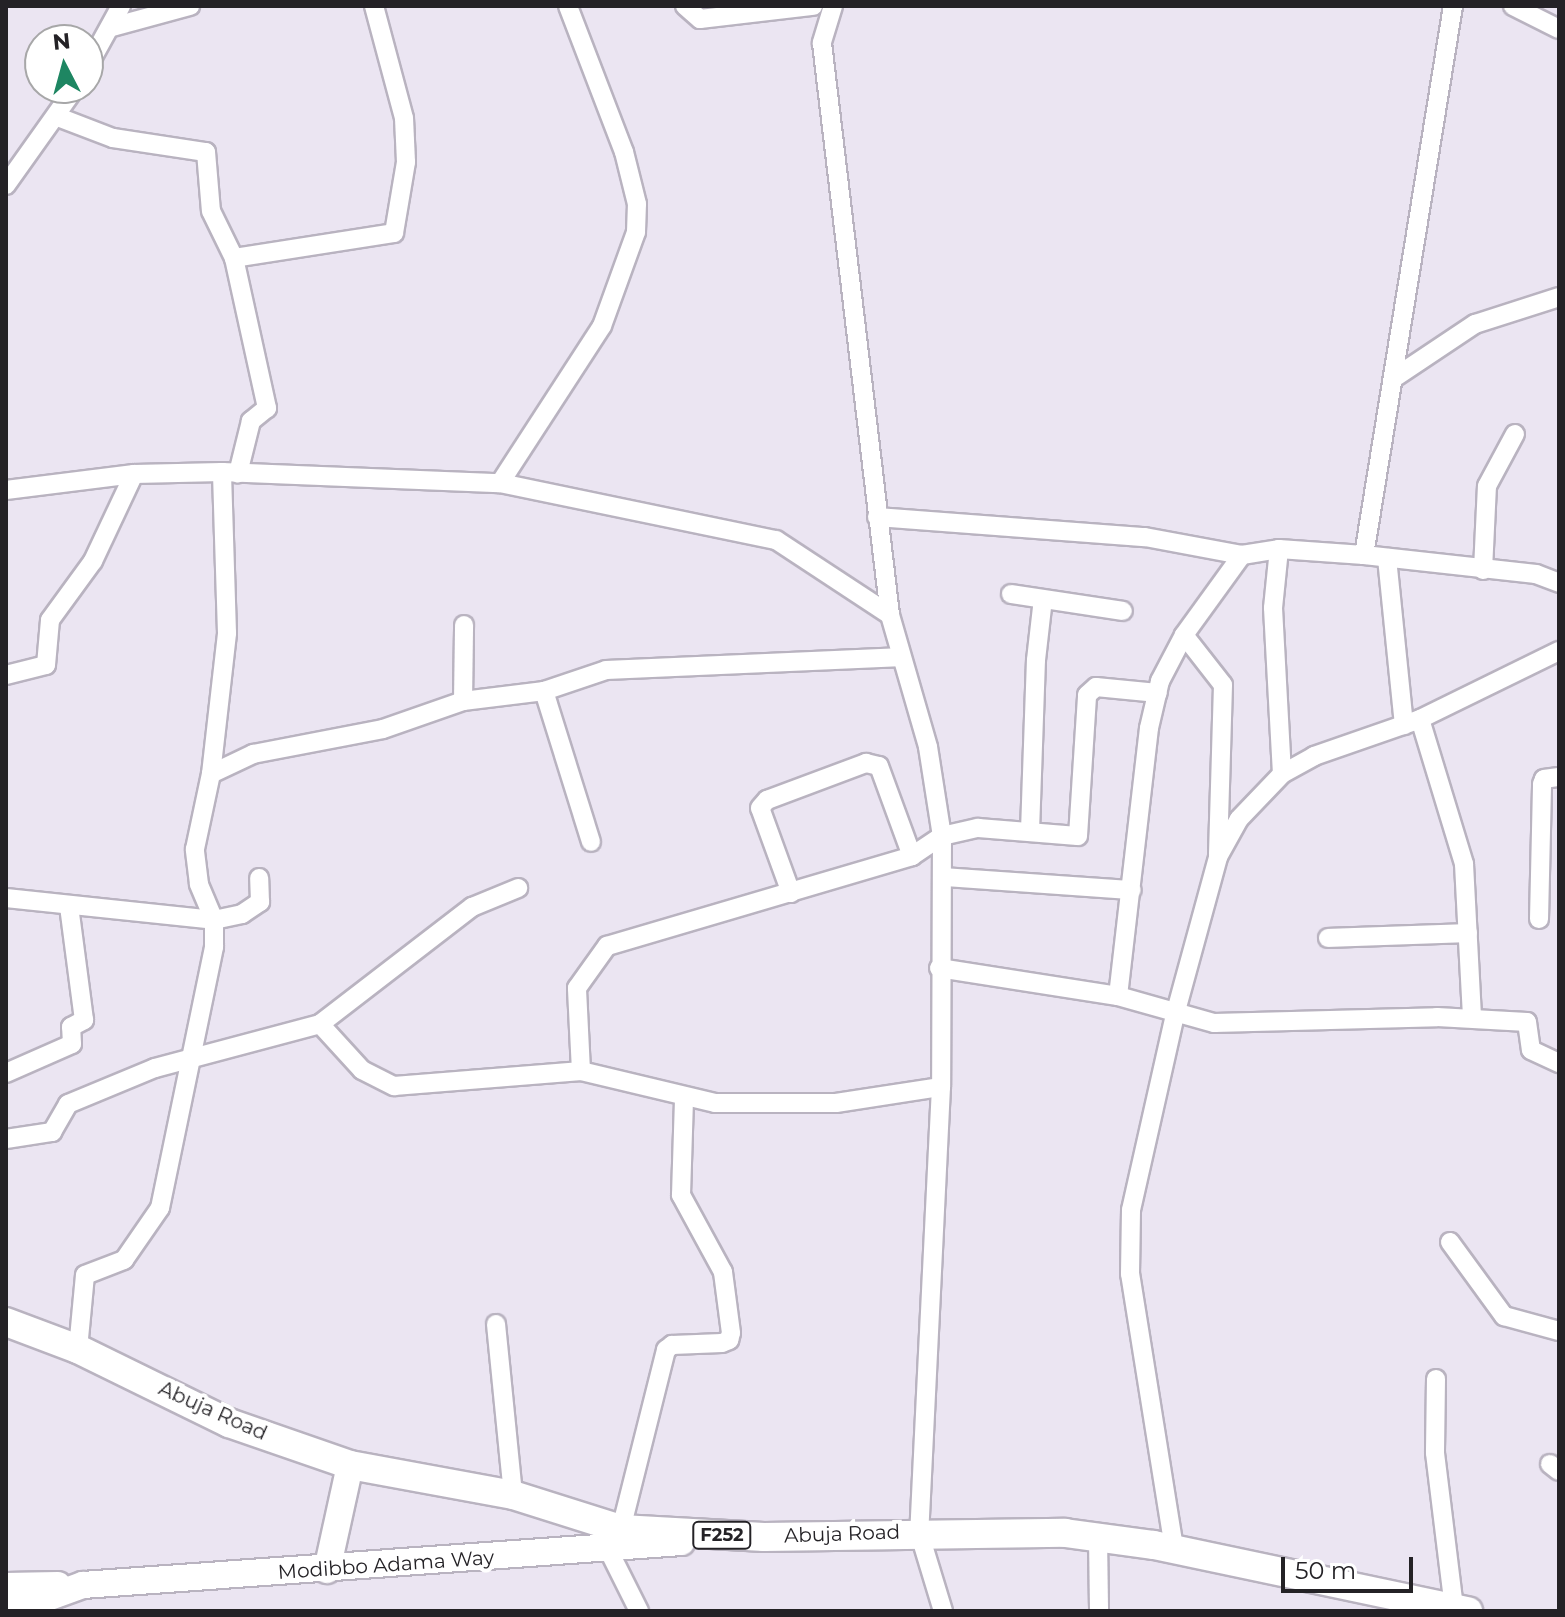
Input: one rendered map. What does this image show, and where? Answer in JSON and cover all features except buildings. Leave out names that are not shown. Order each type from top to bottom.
[{"type":"main road","name":"Abuja Road","points":[[6,1322],[78,1349],[229,1423],[350,1465],[513,1495],[614,1538],[919,1532],[1098,1537],[1174,1548],[1418,1606],[1461,1610]]},
{"type":"main road","points":[[327,1570],[350,1465]]},
{"type":"main road","name":"Modibbo Adama Way","points":[[11,1611],[83,1585],[327,1570],[614,1538]]},
{"type":"main road","points":[[6,1586],[83,1585]]},
{"type":"street","points":[[104,40],[121,6]]},
{"type":"street","points":[[112,27],[190,6]]},
{"type":"street","points":[[234,258],[394,233],[406,162],[404,118],[374,6]]},
{"type":"street","points":[[500,483],[602,326],[636,232],[637,204],[624,152],[568,6]]},
{"type":"street","points":[[685,6],[700,19],[813,6]]},
{"type":"street","points":[[833,6],[822,43],[877,517],[898,657],[928,747],[942,836],[944,877],[939,968],[941,1087],[919,1532],[943,1611]]},
{"type":"street","points":[[1364,555],[1397,376],[1453,6]]},
{"type":"street","points":[[1513,6],[1559,29]]},
{"type":"street","points":[[6,185],[66,104]]},
{"type":"street","points":[[58,117],[113,138],[206,152],[211,211],[234,258],[267,408],[251,421],[230,473],[227,633],[211,774],[195,849],[199,884],[214,920],[214,947],[160,1208],[124,1260],[85,1275],[78,1349]]},
{"type":"street","points":[[1397,376],[1475,324],[1559,297]]},
{"type":"street","points":[[1483,570],[1487,486],[1515,434]]},
{"type":"street","points":[[6,490],[134,474],[230,473],[500,483],[776,540],[890,615]]},
{"type":"street","points":[[6,675],[46,665],[50,620],[93,561],[134,474]]},
{"type":"street","points":[[877,517],[1145,537],[1242,555],[1279,549],[1364,555],[1536,574],[1559,583]]},
{"type":"street","points":[[1279,549],[1273,608],[1282,774]]},
{"type":"street","points":[[1118,996],[1149,728],[1158,693],[1184,635],[1242,555]]},
{"type":"street","points":[[1387,558],[1412,722],[1464,864],[1472,1017]]},
{"type":"street","points":[[1011,594],[1123,611]]},
{"type":"street","points":[[1030,831],[1036,660],[1043,599]]},
{"type":"street","points":[[463,701],[464,625]]},
{"type":"street","points":[[1174,1548],[1130,1274],[1129,1232],[1135,1181],[1176,1011],[1218,857],[1223,685],[1184,635]]},
{"type":"street","points":[[1218,857],[1239,819],[1282,774],[1314,756],[1412,722],[1559,651]]},
{"type":"street","points":[[211,774],[253,754],[321,737],[383,729],[463,701],[544,691],[624,668],[898,657]]},
{"type":"street","points":[[581,1071],[577,988],[607,946],[912,856],[942,836],[978,828],[1078,836],[1091,690],[1158,693]]},
{"type":"street","points":[[544,691],[591,842]]},
{"type":"street","points":[[791,893],[760,808],[767,800],[866,763],[879,766],[912,856]]},
{"type":"street","points":[[1539,919],[1542,784],[1544,779],[1559,777]]},
{"type":"street","points":[[944,877],[1132,890]]},
{"type":"street","points":[[6,898],[214,920],[242,914],[260,902],[259,878]]},
{"type":"street","points":[[1540,881],[1559,881]]},
{"type":"street","points":[[6,1139],[52,1132],[68,1104],[155,1068],[188,1063],[320,1024],[472,907],[518,888]]},
{"type":"street","points":[[6,1073],[72,1044],[71,1027],[84,1020],[69,906]]},
{"type":"street","points":[[1328,938],[1468,933]]},
{"type":"street","points":[[939,968],[1118,996],[1214,1023],[1472,1017],[1527,1022],[1531,1050],[1559,1063]]},
{"type":"street","points":[[320,1024],[362,1070],[394,1086],[581,1071],[715,1103],[836,1103],[941,1087]]},
{"type":"street","points":[[639,1611],[614,1538],[666,1350],[672,1345],[722,1343],[729,1340],[731,1333],[723,1272],[681,1195],[684,1097]]},
{"type":"street","points":[[1450,1242],[1504,1316],[1559,1331]]},
{"type":"street","points":[[496,1324],[513,1495]]},
{"type":"street","points":[[1436,1379],[1435,1453],[1461,1610]]},
{"type":"street","points":[[1098,1537],[1099,1611]]}]
